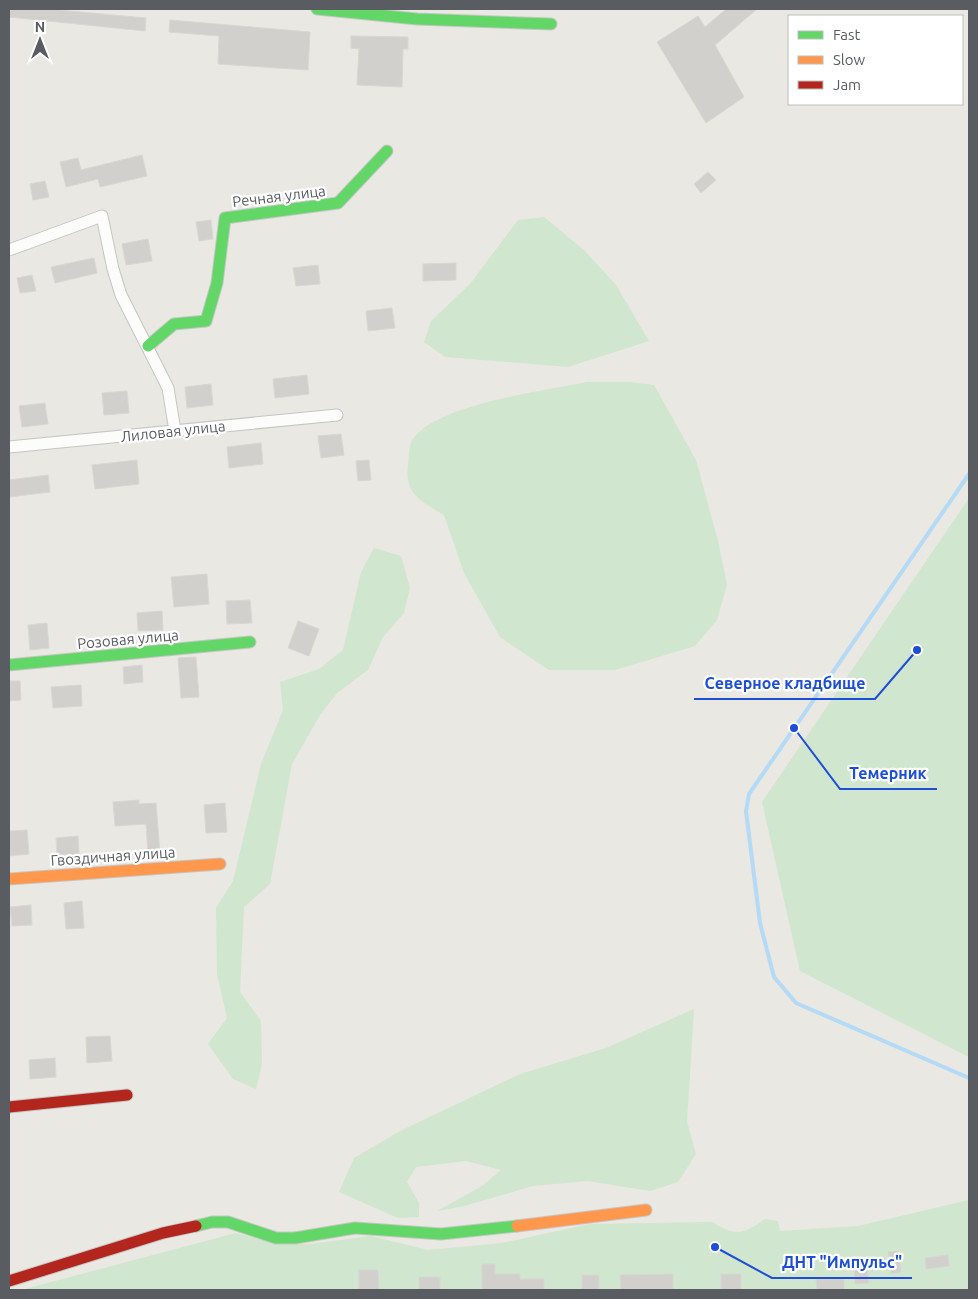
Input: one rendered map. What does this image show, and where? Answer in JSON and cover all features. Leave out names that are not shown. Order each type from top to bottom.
[{"type":"street","points":[[317,9],[417,18],[551,24]]},
{"type":"street","name":"Речная улица","points":[[148,346],[174,324],[206,321],[214,300],[220,268],[225,218],[338,204],[387,150]]},
{"type":"street","points":[[9,250],[102,216],[113,269],[121,295],[168,388],[175,431]]},
{"type":"street","name":"Лиловая улица","points":[[9,447],[337,415]]},
{"type":"street","name":"Розовая улица","points":[[9,665],[250,642]]},
{"type":"street","name":"Гвоздичная улица","points":[[9,879],[220,864]]},
{"type":"street","points":[[9,1106],[128,1095]]},
{"type":"street","points":[[9,1281],[163,1233],[212,1222],[248,1227],[276,1238],[294,1238],[355,1228],[404,1234],[441,1234],[558,1222],[646,1210]]},
{"type":"green space","points":[[544,217],[585,251],[616,285],[649,341],[568,367],[445,357],[424,342],[431,321],[470,284],[518,220]]},
{"type":"green space","points":[[587,382],[629,382],[654,385],[696,460],[718,541],[727,585],[717,620],[695,646],[615,670],[549,670],[500,637],[464,573],[444,515],[422,501],[412,490],[407,475],[409,451],[413,439],[426,427],[468,408],[520,395]]},
{"type":"green space","points":[[969,498],[969,1057],[800,971],[762,802]]},
{"type":"green space","points":[[374,548],[401,556],[410,588],[404,613],[383,637],[368,670],[337,693],[320,715],[292,764],[270,884],[244,907],[240,992],[261,1021],[262,1064],[256,1089],[233,1079],[208,1044],[227,1018],[217,974],[216,908],[233,881],[261,764],[283,710],[280,682],[319,669],[343,650],[361,572]]},
{"type":"green space","points":[[694,1009],[687,1122],[696,1154],[678,1182],[650,1191],[587,1181],[533,1186],[464,1206],[437,1211],[482,1186],[501,1170],[466,1161],[416,1167],[407,1182],[419,1203],[419,1217],[398,1218],[339,1192],[354,1158],[402,1130],[520,1074],[606,1048]]},
{"type":"green space","points":[[969,1200],[969,1290],[21,1290],[236,1233],[277,1244],[310,1244],[371,1236],[428,1250],[502,1243],[590,1224],[712,1222],[727,1230],[739,1232],[751,1228],[765,1219],[778,1221],[780,1231],[858,1226]]},
{"type":"building","points":[[9,9],[48,9],[146,18],[145,31],[9,17]]},
{"type":"building","points":[[726,9],[757,9],[715,45],[744,97],[706,123],[657,42],[698,16],[705,27]]},
{"type":"building","points":[[170,20],[310,32],[308,70],[218,64],[219,36],[169,32]]},
{"type":"building","points":[[351,36],[408,37],[408,49],[403,49],[402,87],[357,85],[359,49],[351,48]]},
{"type":"building","points":[[142,155],[147,176],[100,187],[98,179],[66,187],[60,162],[78,158],[81,170]]},
{"type":"building","points":[[708,172],[716,180],[701,193],[694,184]]},
{"type":"building","points":[[45,181],[49,197],[33,200],[30,184]]},
{"type":"building","points":[[211,220],[213,239],[199,241],[196,222]]},
{"type":"building","points":[[148,239],[152,261],[126,265],[122,244]]},
{"type":"building","points":[[94,258],[97,273],[55,283],[51,267]]},
{"type":"building","points":[[456,263],[456,280],[423,281],[423,264]]},
{"type":"building","points":[[318,265],[320,284],[296,286],[293,268]]},
{"type":"building","points":[[32,275],[36,291],[20,293],[17,278]]},
{"type":"building","points":[[392,308],[395,328],[368,331],[366,311]]},
{"type":"building","points":[[307,375],[309,394],[275,398],[273,379]]},
{"type":"building","points":[[211,384],[213,405],[187,408],[185,387]]},
{"type":"building","points":[[127,391],[129,413],[104,415],[102,393]]},
{"type":"building","points":[[45,403],[48,424],[22,427],[19,406]]},
{"type":"building","points":[[341,434],[344,455],[321,458],[318,436]]},
{"type":"building","points":[[261,443],[263,464],[229,468],[227,447]]},
{"type":"building","points":[[137,460],[139,484],[95,489],[92,465]]},
{"type":"building","points":[[369,460],[371,480],[358,481],[356,461]]},
{"type":"building","points":[[48,475],[50,492],[9,497],[9,480]]},
{"type":"building","points":[[207,574],[209,604],[174,607],[171,577]]},
{"type":"building","points":[[250,600],[252,623],[227,624],[226,601]]},
{"type":"building","points":[[162,611],[163,630],[138,631],[137,613]]},
{"type":"building","points":[[298,621],[319,629],[309,656],[288,648]]},
{"type":"building","points":[[47,623],[49,648],[30,650],[28,625]]},
{"type":"building","points":[[196,657],[199,697],[181,698],[178,658]]},
{"type":"building","points":[[142,665],[143,682],[124,684],[123,667]]},
{"type":"building","points":[[9,681],[20,681],[21,700],[9,701]]},
{"type":"building","points":[[81,685],[82,706],[53,708],[51,687]]},
{"type":"building","points":[[139,800],[139,804],[156,803],[160,853],[148,853],[146,824],[115,826],[113,802]]},
{"type":"building","points":[[225,803],[227,832],[206,833],[204,805]]},
{"type":"building","points":[[27,830],[29,854],[9,856],[9,831]]},
{"type":"building","points":[[78,836],[79,854],[57,855],[56,838]]},
{"type":"building","points":[[82,901],[84,928],[66,929],[64,903]]},
{"type":"building","points":[[31,905],[32,925],[12,926],[10,907]]},
{"type":"building","points":[[110,1036],[112,1061],[87,1063],[86,1037]]},
{"type":"building","points":[[55,1058],[56,1077],[30,1079],[29,1060]]},
{"type":"building","points":[[898,1251],[901,1272],[891,1274],[888,1252]]},
{"type":"building","points":[[948,1255],[949,1266],[926,1269],[925,1258]]},
{"type":"building","points":[[482,1264],[495,1264],[495,1274],[520,1274],[520,1279],[544,1279],[544,1290],[482,1290]]},
{"type":"building","points":[[867,1268],[869,1283],[855,1284],[854,1270]]},
{"type":"building","points":[[359,1270],[378,1270],[379,1290],[359,1290]]},
{"type":"building","points":[[673,1274],[673,1290],[621,1290],[620,1275]]},
{"type":"building","points":[[721,1274],[741,1274],[741,1290],[721,1290]]},
{"type":"building","points":[[582,1275],[599,1275],[599,1290],[582,1290]]},
{"type":"building","points":[[419,1277],[440,1277],[440,1290],[419,1290]]},
{"type":"building","points":[[816,1279],[844,1279],[844,1290],[817,1290]]},
{"type":"waterway","points":[[969,474],[749,794],[746,811],[760,923],[774,977],[796,1003],[969,1078]]},
{"type":"traffic: fast","points":[[317,9],[417,19],[551,24]]},
{"type":"traffic: fast","points":[[148,346],[174,324],[206,321],[217,283],[225,218],[338,203],[387,151]]},
{"type":"traffic: fast","points":[[9,665],[250,642]]},
{"type":"traffic: fast","points":[[196,1226],[212,1222],[228,1222],[276,1238],[295,1238],[355,1228],[441,1234],[517,1226]]},
{"type":"traffic: slow","points":[[9,879],[220,864]]},
{"type":"traffic: slow","points":[[517,1226],[646,1210]]},
{"type":"traffic: jam","points":[[9,1107],[127,1095]]},
{"type":"traffic: jam","points":[[9,1281],[163,1233],[196,1226]]},
{"type":"place","name":"Северное кладбище","points":[[917,650]]},
{"type":"place","name":"Темерник","points":[[794,728]]},
{"type":"place","name":"ДНТ \"Импульс\"","points":[[715,1247]]}]
